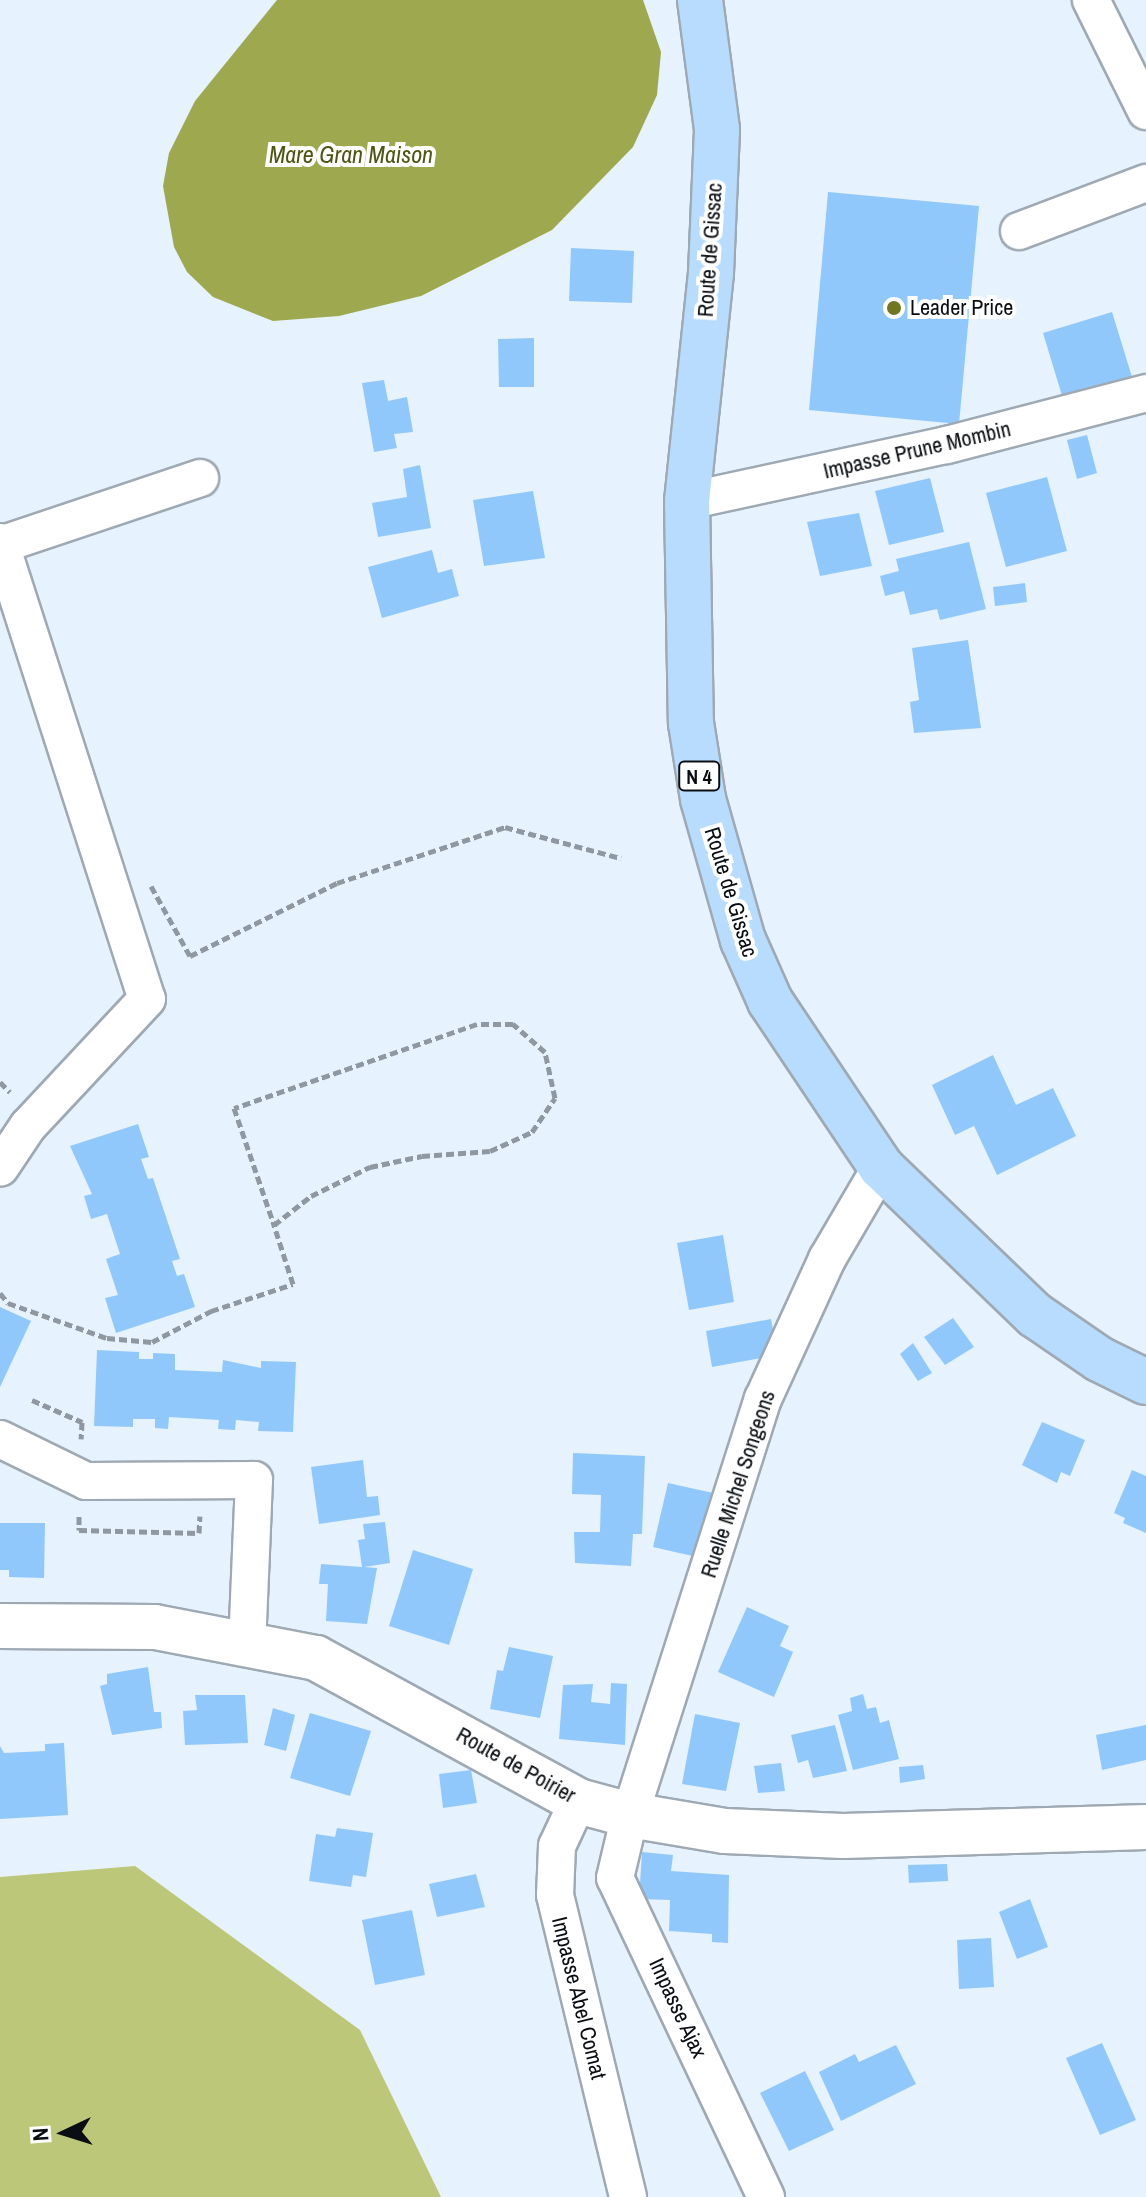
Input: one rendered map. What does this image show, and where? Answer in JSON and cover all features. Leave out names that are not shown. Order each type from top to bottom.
[{"type":"main road","name":"Route de Gissac","points":[[700,0],[717,130],[711,273],[687,501],[691,723],[703,799],[743,940],[770,1001],[881,1167],[1035,1315],[1099,1359],[1146,1382]]},
{"type":"main road","name":"Route de Poirier","points":[[0,1626],[155,1627],[316,1658],[578,1801],[630,1815],[725,1831],[843,1836],[1146,1827]]},
{"type":"street","points":[[1091,0],[1146,111]]},
{"type":"street","points":[[1019,231],[1146,183]]},
{"type":"street","name":"Impasse Prune Mombin","points":[[687,501],[947,445],[1146,393]]},
{"type":"street","points":[[0,1168],[28,1126],[147,999],[0,544],[200,478]]},
{"type":"street","name":"Ruelle Michel Songeons","points":[[630,1815],[763,1399],[827,1259],[881,1167]]},
{"type":"street","points":[[0,1439],[86,1481],[254,1480],[247,1644]]},
{"type":"street","name":"Impasse Abel Comat","points":[[578,1801],[557,1846],[555,1895],[628,2197]]},
{"type":"street","name":"Impasse Ajax","points":[[630,1815],[615,1878],[766,2197]]},
{"type":"path","points":[[112,888],[146,877],[190,956],[337,883],[505,827],[621,858]]},
{"type":"path","points":[[0,1293],[8,1303],[107,1338],[152,1342],[211,1311],[293,1284],[234,1108],[477,1024],[513,1024],[545,1052],[555,1098],[532,1132],[490,1151],[422,1156],[370,1167],[311,1196],[274,1225]]},
{"type":"shaded area","points":[[135,1866],[360,2030],[441,2197],[0,2197],[0,1877]]},
{"type":"water","name":"Mare Gran Maison","points":[[277,0],[643,0],[661,52],[657,95],[633,147],[552,230],[421,296],[339,316],[273,321],[213,297],[187,272],[174,247],[163,186],[169,153],[195,101]]},
{"type":"building","name":"Leader Price","points":[[828,192],[979,206],[959,424],[809,410]]},
{"type":"building","points":[[571,248],[634,251],[632,303],[569,301]]},
{"type":"building","points":[[1112,312],[1132,377],[1063,399],[1043,333]]},
{"type":"building","points":[[534,338],[534,387],[499,387],[498,339]]},
{"type":"building","points":[[384,380],[388,401],[407,397],[413,432],[394,434],[397,448],[374,452],[362,383]]},
{"type":"building","points":[[1087,435],[1097,473],[1077,479],[1067,440]]},
{"type":"building","points":[[420,465],[431,528],[378,537],[372,503],[407,497],[403,469]]},
{"type":"building","points":[[1047,477],[1067,551],[1006,567],[986,493]]},
{"type":"building","points":[[930,478],[944,532],[889,545],[875,491]]},
{"type":"building","points":[[533,491],[545,558],[484,566],[473,500]]},
{"type":"building","points":[[859,513],[872,566],[820,576],[807,522]]},
{"type":"building","points":[[969,542],[986,609],[940,620],[937,609],[910,615],[904,591],[885,596],[880,576],[899,571],[896,559]]},
{"type":"building","points":[[432,550],[438,573],[452,569],[459,596],[382,618],[368,567]]},
{"type":"building","points":[[1025,583],[1027,602],[995,606],[993,587]]},
{"type":"building","points":[[968,640],[981,728],[914,733],[910,702],[919,700],[912,648]]},
{"type":"building","points":[[993,1055],[1016,1105],[1053,1088],[1076,1136],[997,1175],[974,1126],[955,1135],[932,1085]]},
{"type":"building","points":[[138,1124],[149,1157],[141,1159],[148,1179],[153,1178],[180,1259],[172,1261],[177,1276],[184,1274],[195,1307],[116,1333],[105,1298],[118,1295],[106,1259],[120,1254],[107,1214],[91,1219],[84,1196],[92,1194],[70,1146]]},
{"type":"building","points":[[723,1235],[734,1302],[689,1310],[677,1243]]},
{"type":"building","points":[[0,1307],[31,1321],[0,1387]]},
{"type":"building","points":[[953,1318],[974,1347],[945,1365],[924,1337]]},
{"type":"building","points":[[771,1319],[778,1355],[712,1367],[706,1331]]},
{"type":"building","points":[[913,1343],[932,1373],[918,1381],[900,1354]]},
{"type":"building","points":[[97,1350],[139,1352],[139,1359],[153,1359],[153,1353],[175,1354],[175,1370],[222,1372],[223,1360],[261,1368],[261,1361],[296,1362],[293,1432],[258,1431],[259,1422],[236,1420],[235,1430],[218,1429],[219,1420],[169,1417],[168,1429],[155,1428],[155,1419],[133,1419],[133,1427],[94,1426]]},
{"type":"building","points":[[1042,1422],[1085,1440],[1070,1476],[1061,1472],[1057,1483],[1022,1465]]},
{"type":"building","points":[[573,1453],[645,1456],[642,1534],[633,1534],[631,1566],[575,1563],[574,1532],[600,1532],[601,1495],[572,1494]]},
{"type":"building","points":[[363,1460],[367,1497],[378,1496],[380,1515],[319,1524],[311,1467]]},
{"type":"building","points":[[1132,1470],[1146,1476],[1146,1533],[1123,1523],[1125,1518],[1114,1513]]},
{"type":"building","points":[[668,1483],[713,1493],[697,1557],[653,1547]]},
{"type":"building","points":[[385,1522],[390,1563],[364,1567],[377,1568],[367,1624],[326,1621],[328,1584],[319,1584],[321,1564],[362,1567],[358,1540],[365,1539],[363,1524]]},
{"type":"building","points":[[0,1523],[45,1523],[44,1578],[9,1577],[9,1570],[0,1570]]},
{"type":"building","points":[[413,1550],[473,1569],[449,1645],[389,1626]]},
{"type":"building","points":[[747,1607],[789,1626],[780,1646],[793,1652],[774,1697],[718,1672]]},
{"type":"building","points":[[509,1647],[553,1656],[540,1718],[490,1709],[497,1670],[503,1671]]},
{"type":"building","points":[[148,1667],[154,1712],[161,1712],[162,1728],[112,1735],[100,1686],[107,1684],[107,1674]]},
{"type":"building","points":[[611,1683],[627,1684],[625,1745],[559,1739],[563,1685],[593,1684],[591,1702],[610,1704]]},
{"type":"building","points":[[863,1694],[867,1709],[876,1707],[880,1723],[889,1720],[899,1759],[853,1770],[838,1715],[852,1711],[850,1698]]},
{"type":"building","points":[[195,1695],[245,1695],[248,1743],[185,1745],[183,1711],[197,1710]]},
{"type":"building","points":[[273,1708],[295,1715],[286,1751],[264,1745]]},
{"type":"building","points":[[310,1713],[371,1731],[350,1796],[290,1778]]},
{"type":"building","points":[[695,1714],[740,1723],[726,1791],[682,1784]]},
{"type":"building","points":[[835,1725],[847,1771],[813,1778],[808,1760],[798,1763],[791,1735]]},
{"type":"building","points":[[1146,1725],[1146,1760],[1102,1770],[1096,1735]]},
{"type":"building","points":[[64,1743],[68,1815],[0,1819],[0,1746],[4,1753],[45,1751],[45,1744]]},
{"type":"building","points":[[781,1763],[785,1791],[758,1793],[754,1766]]},
{"type":"building","points":[[923,1765],[925,1779],[900,1783],[899,1767]]},
{"type":"building","points":[[471,1770],[477,1803],[443,1808],[439,1774]]},
{"type":"building","points":[[337,1828],[373,1833],[366,1877],[353,1875],[351,1887],[309,1881],[316,1834],[335,1837]]},
{"type":"building","points":[[642,1852],[673,1855],[671,1871],[729,1875],[728,1943],[712,1942],[712,1934],[669,1931],[670,1900],[639,1899]]},
{"type":"building","points":[[947,1864],[948,1881],[909,1883],[908,1865]]},
{"type":"building","points":[[476,1874],[485,1907],[437,1917],[429,1884]]},
{"type":"building","points":[[1030,1899],[1048,1947],[1017,1959],[999,1912]]},
{"type":"building","points":[[412,1910],[425,1975],[375,1985],[362,1920]]},
{"type":"building","points":[[991,1938],[994,1987],[959,1989],[957,1940]]},
{"type":"building","points":[[1102,2043],[1136,2120],[1100,2135],[1066,2058]]},
{"type":"building","points":[[896,2045],[916,2084],[841,2121],[819,2072],[855,2054],[859,2062]]},
{"type":"building","points":[[805,2071],[834,2130],[789,2151],[760,2093]]},
{"type":"place","name":"Leader Price","points":[[894,308]]}]
